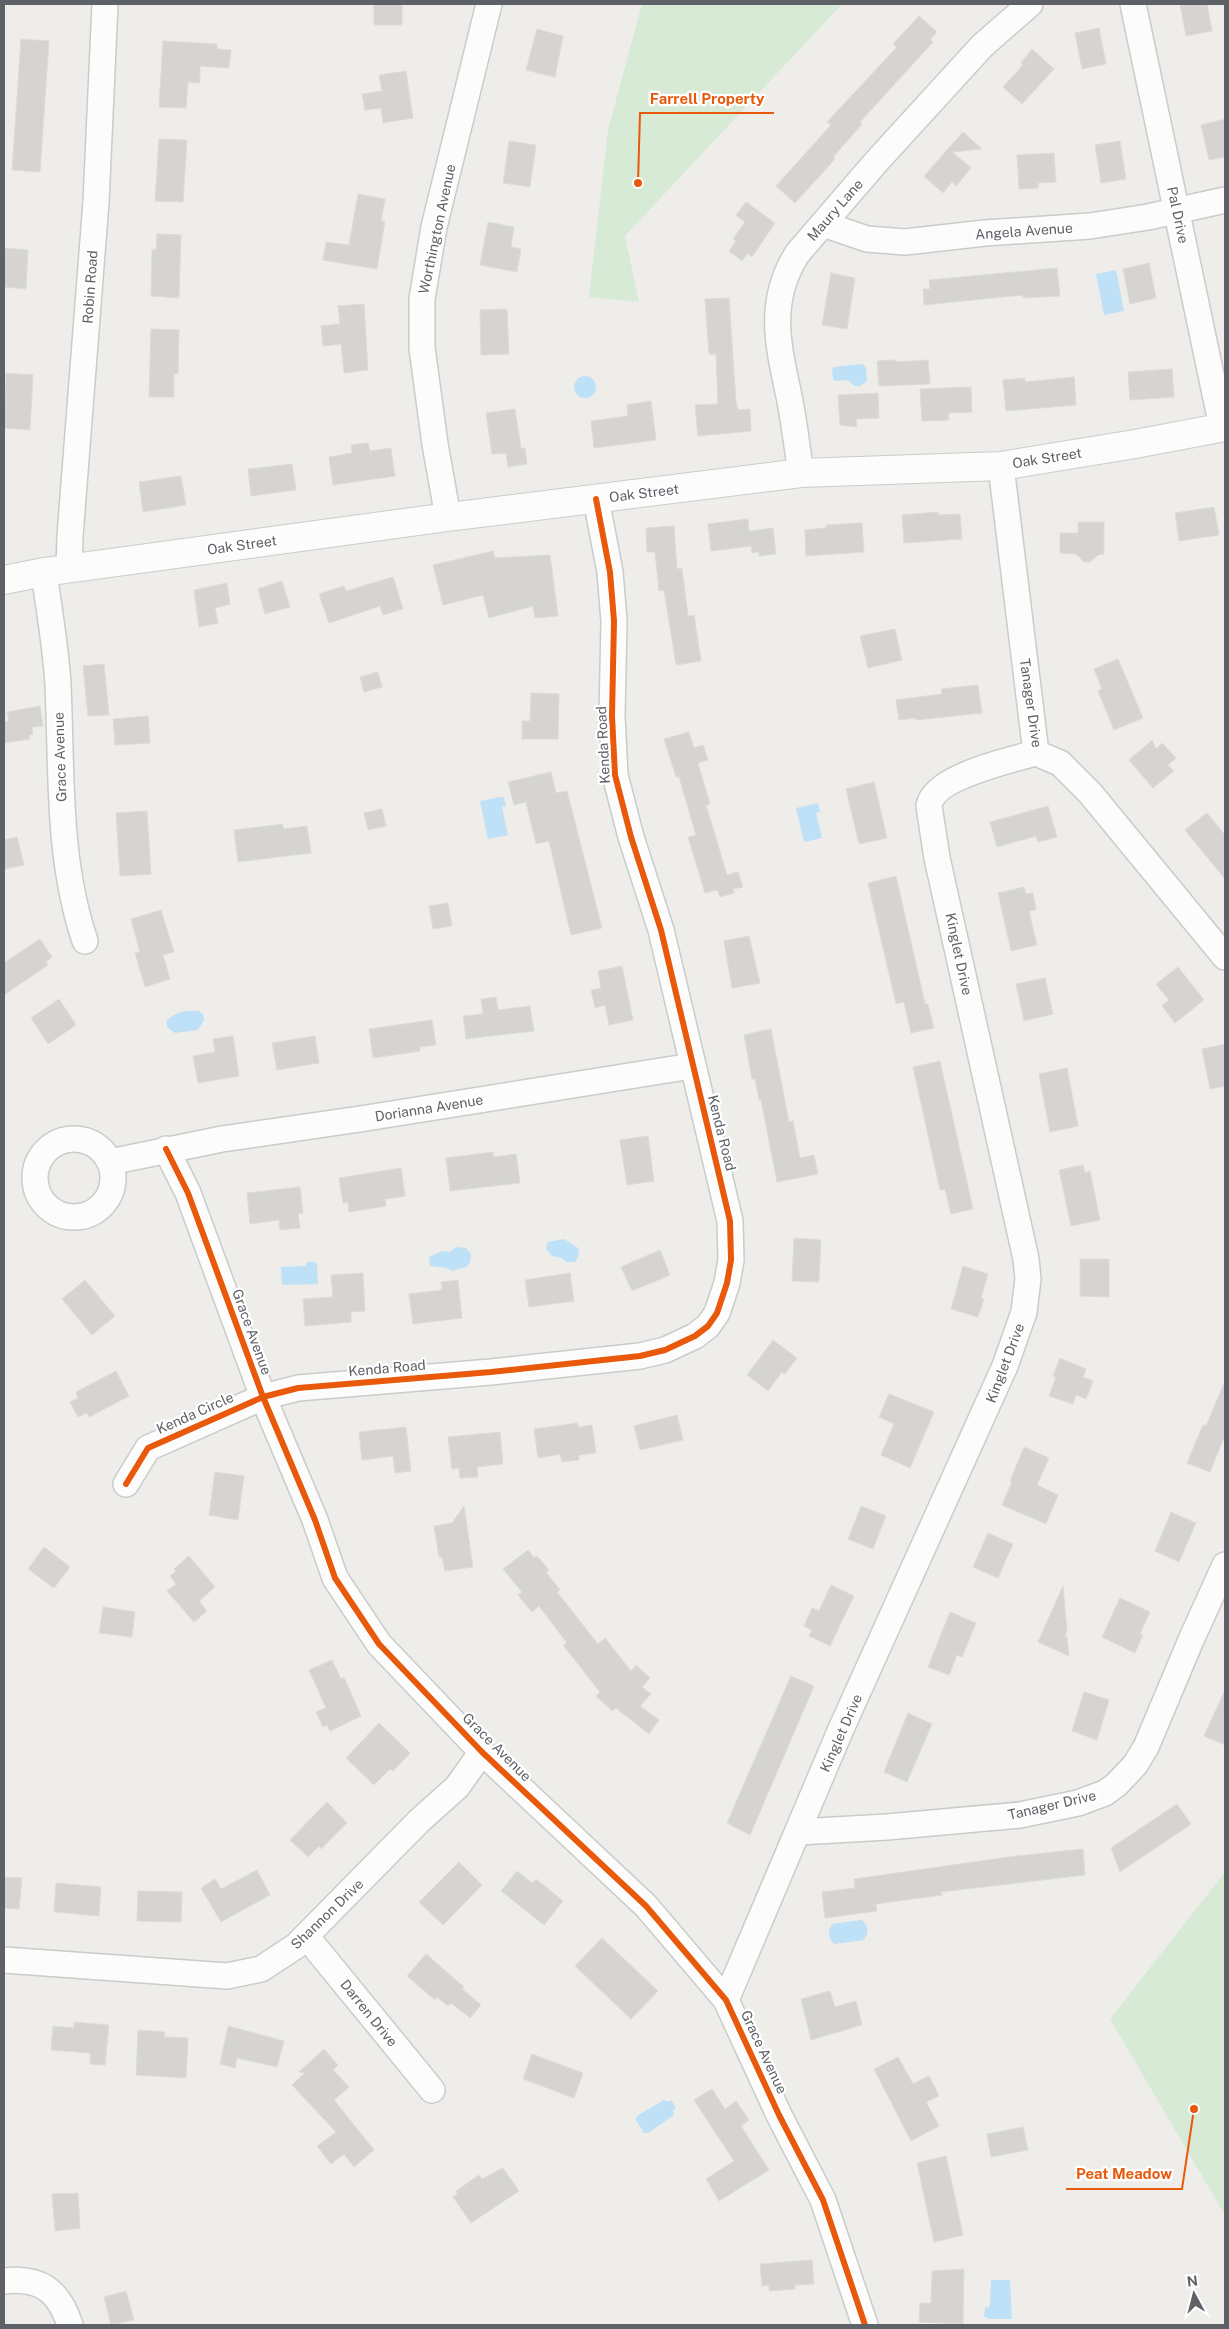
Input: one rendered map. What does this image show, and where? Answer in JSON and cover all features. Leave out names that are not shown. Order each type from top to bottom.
[{"type":"street","name":"Robin Road","points":[[57,571],[70,536],[96,202],[105,4]]},
{"type":"street","name":"Worthington Avenue","points":[[448,517],[422,348],[422,299],[434,227],[489,4]]},
{"type":"street","name":"Maury Lane","points":[[801,473],[779,354],[778,311],[786,271],[797,254],[877,161],[982,46],[1030,4]]},
{"type":"street","name":"Pal Drive","points":[[1133,4],[1223,427]]},
{"type":"street","name":"Angela Avenue","points":[[823,224],[867,239],[905,242],[985,232],[1090,226],[1177,211],[1225,200]]},
{"type":"street","name":"Oak Street","points":[[4,580],[448,517],[801,473],[1001,466],[1135,444],[1223,427]]},
{"type":"street","name":"Tanager Drive","points":[[1001,466],[1036,753],[1060,763],[1090,793],[1225,957]]},
{"type":"street","name":"Kenda Road","points":[[263,1397],[298,1388],[482,1373],[640,1356],[666,1350],[695,1336],[708,1326],[723,1298],[731,1248],[730,1221],[661,930],[631,837],[615,775],[612,716],[614,622],[610,572],[596,499]]},
{"type":"street","name":"Grace Avenue","points":[[57,571],[57,683],[64,848],[71,893],[85,941]]},
{"type":"street","name":"Kinglet Drive","points":[[726,2000],[841,1730],[985,1412],[1019,1330],[1024,1312],[1028,1285],[1026,1259],[937,858],[929,806],[930,798],[937,790],[960,778],[984,768],[1036,753]]},
{"type":"street","name":"Dorianna Avenue","points":[[110,1162],[222,1138],[360,1119],[692,1066]]},
{"type":"street","name":"Grace Avenue","points":[[166,1149],[188,1193],[263,1397],[315,1520],[335,1578],[380,1644],[482,1752],[646,1906],[726,2000],[779,2115],[823,2200],[865,2325]]},
{"type":"street","name":"Kenda Circle","points":[[126,1484],[148,1448],[263,1397]]},
{"type":"street","name":"Tanager Drive","points":[[799,1832],[887,1827],[1020,1815],[1078,1803],[1105,1793],[1116,1785],[1135,1765],[1146,1747],[1187,1648],[1225,1565]]},
{"type":"street","name":"Shannon Drive","points":[[4,1960],[227,1976],[261,1969],[296,1946],[419,1821],[457,1787],[482,1752]]},
{"type":"street","name":"Darren Drive","points":[[306,1936],[432,2090]]},
{"type":"street","points":[[4,2281],[34,2282],[44,2287],[61,2301],[70,2325]]},
{"type":"green space","points":[[642,4],[842,4],[625,236],[639,302],[589,297],[608,130]]},
{"type":"green space","points":[[1225,1872],[1225,2215],[1110,2019]]},
{"type":"water","points":[[1116,270],[1124,311],[1104,315],[1096,274]]},
{"type":"water","points":[[863,364],[866,368],[867,381],[860,386],[855,386],[847,380],[836,381],[833,379],[832,369],[834,367]]},
{"type":"water","points":[[585,376],[593,379],[596,387],[593,395],[585,398],[577,395],[574,387],[577,379]]},
{"type":"water","points":[[504,797],[506,806],[502,807],[508,835],[488,839],[480,801]]},
{"type":"water","points":[[818,803],[820,812],[816,813],[822,838],[804,842],[796,808]]},
{"type":"water","points":[[199,1011],[203,1014],[204,1020],[198,1030],[175,1033],[167,1027],[167,1020],[178,1013]]},
{"type":"water","points":[[564,1239],[578,1248],[579,1255],[575,1262],[566,1262],[562,1258],[552,1256],[546,1249],[548,1242]]},
{"type":"water","points":[[456,1247],[466,1248],[471,1254],[470,1263],[466,1267],[452,1271],[447,1268],[430,1266],[429,1257],[442,1251],[450,1252]]},
{"type":"water","points":[[307,1262],[315,1262],[317,1264],[318,1284],[282,1285],[281,1267],[306,1266]]},
{"type":"water","points":[[862,1920],[868,1930],[864,1940],[834,1944],[830,1939],[829,1930],[832,1924]]},
{"type":"water","points":[[664,2100],[668,2102],[671,2100],[676,2108],[673,2110],[674,2115],[648,2133],[644,2133],[636,2120],[637,2116]]},
{"type":"water","points":[[991,2280],[1010,2280],[1012,2319],[987,2319],[987,2317],[984,2317],[985,2307],[988,2308],[990,2305]]},
{"type":"building","points":[[374,4],[402,4],[402,25],[374,25]]},
{"type":"building","points":[[1180,4],[1207,4],[1212,31],[1186,36]]},
{"type":"building","points":[[919,16],[937,32],[930,40],[933,42],[860,122],[862,124],[833,157],[835,159],[795,203],[776,186],[831,125],[827,122],[897,47],[893,44]]},
{"type":"building","points":[[1099,28],[1106,64],[1082,69],[1075,33]]},
{"type":"building","points":[[537,29],[563,36],[555,77],[526,70]]},
{"type":"building","points":[[21,39],[49,41],[40,172],[12,170]]},
{"type":"building","points":[[163,41],[217,44],[217,49],[231,50],[229,68],[200,66],[200,83],[188,82],[186,108],[159,107]]},
{"type":"building","points":[[1032,49],[1054,69],[1022,104],[1003,87],[1023,65],[1021,63]]},
{"type":"building","points":[[406,71],[413,118],[383,123],[381,108],[365,110],[362,94],[382,91],[379,75]]},
{"type":"building","points":[[1225,119],[1225,157],[1209,160],[1201,125]]},
{"type":"building","points":[[963,132],[982,149],[952,152],[971,168],[956,186],[952,182],[943,193],[924,176]]},
{"type":"building","points":[[159,139],[187,140],[183,202],[155,201]]},
{"type":"building","points":[[509,141],[536,145],[530,187],[503,183]]},
{"type":"building","points":[[1120,141],[1126,179],[1101,183],[1095,145]]},
{"type":"building","points":[[1054,153],[1056,182],[1038,183],[1038,188],[1019,189],[1017,155]]},
{"type":"building","points":[[358,194],[385,199],[381,221],[385,221],[377,269],[323,260],[326,242],[349,245]]},
{"type":"building","points":[[746,202],[775,223],[752,257],[748,253],[742,261],[729,251],[736,241],[733,239],[745,222],[736,215]]},
{"type":"building","points":[[488,222],[514,227],[511,247],[521,249],[517,272],[480,265]]},
{"type":"building","points":[[157,234],[181,235],[179,298],[151,296],[152,250],[156,250]]},
{"type":"building","points":[[4,248],[28,250],[26,289],[4,287]]},
{"type":"building","points":[[1149,263],[1156,298],[1130,304],[1123,269]]},
{"type":"building","points":[[1057,268],[1060,296],[1023,298],[1023,295],[924,305],[923,289],[930,289],[929,280]]},
{"type":"building","points":[[831,273],[855,278],[847,329],[822,325]]},
{"type":"building","points":[[729,298],[736,402],[738,410],[750,409],[751,431],[698,436],[695,405],[718,404],[716,354],[709,354],[705,299]]},
{"type":"building","points":[[364,304],[368,370],[344,373],[341,344],[323,346],[321,326],[340,324],[338,306]]},
{"type":"building","points":[[507,309],[509,354],[481,355],[480,310]]},
{"type":"building","points":[[151,329],[179,330],[178,374],[174,374],[174,397],[149,397]]},
{"type":"building","points":[[896,360],[896,362],[928,360],[930,384],[879,386],[877,361]]},
{"type":"building","points":[[1172,369],[1174,397],[1130,400],[1128,372]]},
{"type":"building","points":[[6,373],[33,375],[30,430],[4,428]]},
{"type":"building","points":[[1074,377],[1076,405],[1006,411],[1003,380],[1025,378],[1025,382]]},
{"type":"building","points":[[971,387],[972,412],[948,413],[949,420],[922,421],[920,389]]},
{"type":"building","points":[[878,393],[879,418],[856,419],[857,427],[840,425],[838,395]]},
{"type":"building","points":[[651,401],[656,440],[594,448],[591,421],[628,416],[627,405]]},
{"type":"building","points":[[515,409],[521,448],[525,448],[527,464],[508,467],[506,453],[492,454],[486,413]]},
{"type":"building","points":[[368,443],[370,451],[391,448],[395,476],[333,485],[329,457],[352,453],[351,445]]},
{"type":"building","points":[[292,464],[296,490],[251,496],[248,469]]},
{"type":"building","points":[[181,476],[186,505],[143,512],[139,482]]},
{"type":"building","points":[[1214,507],[1219,535],[1179,541],[1175,513]]},
{"type":"building","points":[[938,512],[939,515],[960,514],[962,539],[904,543],[902,515]]},
{"type":"building","points":[[748,519],[749,531],[773,528],[776,554],[759,556],[759,552],[752,553],[751,546],[711,551],[708,524]]},
{"type":"building","points":[[1078,522],[1104,522],[1104,554],[1098,555],[1090,562],[1084,562],[1076,554],[1060,553],[1060,533],[1078,533]]},
{"type":"building","points":[[862,523],[864,552],[806,556],[805,530],[826,528],[826,525]]},
{"type":"building","points":[[674,526],[677,569],[682,568],[688,616],[694,615],[701,661],[676,665],[664,590],[659,591],[655,552],[647,552],[646,528]]},
{"type":"building","points":[[493,551],[495,558],[550,555],[558,616],[535,618],[533,606],[489,618],[483,595],[443,605],[433,565]]},
{"type":"building","points":[[393,577],[403,609],[383,615],[380,606],[329,623],[319,594],[344,586],[346,591]]},
{"type":"building","points":[[282,581],[290,607],[265,614],[258,589]]},
{"type":"building","points":[[227,583],[230,604],[215,608],[218,623],[199,627],[194,590]]},
{"type":"building","points":[[895,629],[902,660],[868,668],[860,636]]},
{"type":"building","points":[[1118,659],[1143,718],[1114,730],[1098,691],[1102,689],[1094,669]]},
{"type":"building","points":[[104,664],[109,715],[88,716],[83,666]]},
{"type":"building","points":[[378,672],[382,687],[364,692],[360,677]]},
{"type":"building","points":[[978,685],[982,713],[899,720],[896,700],[942,694],[941,689]]},
{"type":"building","points":[[531,693],[559,694],[558,739],[522,739],[522,721],[530,721]]},
{"type":"building","points":[[40,706],[43,726],[32,727],[33,734],[29,735],[30,739],[4,743],[4,722],[9,721],[7,712]]},
{"type":"building","points":[[148,716],[150,743],[115,745],[113,719]]},
{"type":"building","points":[[689,732],[694,748],[703,745],[708,760],[698,763],[710,804],[706,805],[727,875],[738,872],[743,887],[733,889],[734,893],[720,897],[717,890],[705,893],[688,837],[696,835],[679,777],[676,777],[664,739]]},
{"type":"building","points":[[1152,740],[1156,749],[1162,743],[1176,758],[1168,765],[1174,771],[1153,788],[1129,760]]},
{"type":"building","points":[[551,772],[556,793],[567,791],[602,928],[571,935],[549,841],[536,844],[526,802],[514,805],[508,782]]},
{"type":"building","points":[[874,782],[887,838],[859,844],[846,789]]},
{"type":"building","points":[[1048,806],[1057,837],[1038,842],[1036,836],[997,847],[990,822]]},
{"type":"building","points":[[382,809],[386,826],[368,830],[364,813]]},
{"type":"building","points":[[147,811],[151,874],[120,876],[116,813]]},
{"type":"building","points":[[1207,813],[1225,835],[1225,879],[1185,830]]},
{"type":"building","points":[[283,824],[283,829],[307,826],[311,853],[238,862],[234,830]]},
{"type":"building","points":[[17,837],[24,865],[4,869],[4,840]]},
{"type":"building","points":[[896,876],[925,1004],[928,1004],[934,1028],[911,1033],[904,1002],[896,1004],[868,883]]},
{"type":"building","points":[[1024,887],[1026,894],[1033,893],[1036,910],[1029,911],[1037,945],[1011,951],[998,893]]},
{"type":"building","points":[[448,903],[452,926],[433,929],[429,906]]},
{"type":"building","points":[[161,910],[174,952],[163,955],[170,979],[145,987],[135,953],[140,952],[131,919]]},
{"type":"building","points":[[749,936],[760,983],[732,988],[724,941]]},
{"type":"building","points":[[40,939],[52,957],[46,962],[48,965],[4,995],[4,963]]},
{"type":"building","points":[[622,966],[633,1020],[609,1025],[605,1005],[595,1008],[591,990],[601,988],[598,971]]},
{"type":"building","points":[[1178,967],[1204,1000],[1175,1023],[1162,1006],[1169,1000],[1156,984]]},
{"type":"building","points":[[1045,978],[1053,1014],[1024,1021],[1016,984]]},
{"type":"building","points":[[496,997],[498,1010],[530,1006],[534,1031],[466,1039],[463,1016],[483,1014],[481,999]]},
{"type":"building","points":[[59,999],[76,1025],[48,1044],[31,1018]]},
{"type":"building","points":[[432,1020],[436,1045],[420,1047],[420,1051],[373,1058],[369,1029]]},
{"type":"building","points":[[771,1029],[789,1122],[793,1121],[800,1158],[814,1155],[818,1174],[777,1182],[761,1100],[759,1100],[755,1079],[752,1079],[744,1035]]},
{"type":"building","points":[[233,1036],[239,1076],[198,1083],[193,1056],[215,1052],[213,1039]]},
{"type":"building","points":[[315,1036],[319,1063],[277,1070],[272,1043]]},
{"type":"building","points":[[1225,1044],[1225,1086],[1210,1089],[1202,1049]]},
{"type":"building","points":[[940,1061],[973,1209],[951,1214],[945,1189],[940,1190],[913,1067]]},
{"type":"building","points":[[1067,1068],[1078,1126],[1050,1132],[1039,1074]]},
{"type":"building","points":[[648,1136],[654,1181],[627,1185],[620,1140]]},
{"type":"building","points":[[493,1152],[494,1157],[516,1154],[520,1183],[450,1191],[446,1158]]},
{"type":"building","points":[[1083,1165],[1085,1173],[1090,1171],[1100,1220],[1071,1226],[1059,1170]]},
{"type":"building","points":[[401,1168],[405,1196],[385,1199],[386,1206],[349,1212],[348,1202],[343,1203],[339,1178]]},
{"type":"building","points":[[300,1187],[303,1213],[298,1214],[300,1228],[280,1230],[279,1220],[250,1224],[247,1193]]},
{"type":"building","points":[[794,1238],[821,1240],[819,1282],[792,1281]]},
{"type":"building","points":[[660,1250],[670,1275],[632,1291],[621,1267]]},
{"type":"building","points":[[1080,1259],[1109,1259],[1109,1297],[1080,1296]]},
{"type":"building","points":[[963,1266],[988,1274],[981,1298],[984,1299],[978,1317],[951,1309]]},
{"type":"building","points":[[363,1273],[365,1311],[351,1312],[351,1322],[305,1326],[303,1299],[333,1297],[331,1275]]},
{"type":"building","points":[[570,1273],[574,1301],[529,1307],[525,1280]]},
{"type":"building","points":[[85,1280],[115,1316],[92,1335],[62,1299]]},
{"type":"building","points":[[458,1280],[462,1318],[413,1324],[409,1294],[442,1290],[441,1282]]},
{"type":"building","points":[[773,1340],[797,1358],[785,1374],[782,1372],[768,1391],[747,1375]]},
{"type":"building","points":[[1060,1358],[1086,1369],[1083,1377],[1093,1381],[1086,1399],[1076,1395],[1073,1404],[1049,1396],[1056,1377],[1053,1376]]},
{"type":"building","points":[[116,1371],[129,1396],[89,1417],[87,1413],[78,1417],[70,1402],[78,1398],[76,1392]]},
{"type":"building","points":[[1225,1381],[1225,1435],[1210,1472],[1187,1463],[1203,1425],[1206,1426]]},
{"type":"building","points":[[889,1394],[934,1412],[910,1468],[881,1455],[894,1424],[879,1417]]},
{"type":"building","points":[[677,1415],[683,1440],[640,1450],[634,1426]]},
{"type":"building","points":[[578,1423],[578,1427],[592,1425],[596,1453],[579,1455],[579,1460],[562,1462],[560,1454],[538,1458],[534,1429]]},
{"type":"building","points":[[406,1427],[411,1471],[395,1473],[393,1456],[362,1460],[359,1432]]},
{"type":"building","points":[[500,1432],[503,1464],[477,1467],[478,1477],[460,1478],[459,1468],[452,1469],[448,1437]]},
{"type":"building","points":[[1024,1447],[1049,1458],[1037,1485],[1058,1495],[1046,1524],[1002,1505]]},
{"type":"building","points":[[215,1472],[244,1476],[238,1520],[209,1515]]},
{"type":"building","points":[[464,1506],[473,1567],[445,1571],[442,1557],[439,1557],[434,1526],[452,1523]]},
{"type":"building","points":[[861,1506],[886,1516],[873,1549],[848,1539]]},
{"type":"building","points":[[1171,1512],[1196,1523],[1179,1562],[1155,1551]]},
{"type":"building","points":[[988,1533],[1013,1544],[998,1578],[973,1567]]},
{"type":"building","points":[[44,1547],[70,1567],[54,1588],[28,1569]]},
{"type":"building","points":[[528,1550],[534,1558],[537,1556],[549,1570],[546,1572],[560,1590],[557,1592],[598,1644],[605,1638],[631,1671],[636,1665],[650,1678],[642,1687],[651,1694],[640,1706],[659,1720],[649,1734],[616,1708],[612,1711],[596,1696],[600,1692],[563,1645],[567,1643],[539,1606],[532,1612],[518,1595],[522,1592],[503,1569]]},
{"type":"building","points":[[189,1556],[215,1587],[199,1601],[207,1611],[194,1622],[167,1591],[176,1584],[170,1576],[176,1571],[174,1569]]},
{"type":"building","points":[[831,1585],[854,1596],[830,1646],[809,1636],[812,1630],[804,1626],[812,1608],[819,1611]]},
{"type":"building","points":[[1063,1586],[1067,1631],[1065,1636],[1067,1637],[1069,1656],[1038,1642]]},
{"type":"building","points":[[1120,1598],[1150,1612],[1140,1634],[1143,1635],[1135,1653],[1102,1637]]},
{"type":"building","points":[[103,1607],[135,1612],[132,1637],[99,1633]]},
{"type":"building","points":[[950,1612],[976,1623],[962,1657],[957,1655],[949,1675],[928,1667]]},
{"type":"building","points":[[332,1660],[341,1679],[344,1677],[361,1716],[330,1731],[327,1725],[323,1727],[316,1712],[326,1708],[309,1670]]},
{"type":"building","points":[[791,1676],[814,1686],[750,1835],[727,1823]]},
{"type":"building","points":[[1225,1690],[1225,1745],[1204,1736]]},
{"type":"building","points":[[1084,1692],[1109,1700],[1097,1740],[1072,1731]]},
{"type":"building","points":[[908,1713],[932,1724],[907,1782],[884,1772]]},
{"type":"building","points":[[379,1723],[410,1753],[393,1771],[390,1769],[374,1785],[346,1758]]},
{"type":"building","points":[[327,1802],[347,1823],[321,1849],[319,1846],[308,1857],[290,1840]]},
{"type":"building","points":[[1177,1804],[1191,1824],[1120,1872],[1111,1848]]},
{"type":"building","points":[[1083,1849],[1085,1875],[941,1892],[942,1895],[876,1904],[877,1911],[825,1918],[822,1892],[855,1888],[854,1879],[1016,1856]]},
{"type":"building","points":[[459,1862],[482,1885],[443,1925],[419,1902]]},
{"type":"building","points":[[257,1870],[270,1895],[221,1922],[201,1888],[215,1879],[221,1889]]},
{"type":"building","points":[[517,1871],[532,1883],[536,1879],[563,1901],[544,1925],[501,1891]]},
{"type":"building","points":[[4,1877],[22,1878],[19,1909],[4,1908]]},
{"type":"building","points":[[56,1883],[101,1887],[99,1916],[54,1912]]},
{"type":"building","points":[[138,1891],[182,1892],[181,1922],[137,1921]]},
{"type":"building","points":[[602,1938],[658,1991],[631,2019],[575,1966]]},
{"type":"building","points":[[426,1954],[464,1987],[462,1989],[481,2005],[470,2018],[451,2003],[448,2006],[437,1997],[435,2000],[407,1976]]},
{"type":"building","points":[[830,1991],[835,2007],[856,2001],[862,2025],[811,2040],[801,1999]]},
{"type":"building","points":[[74,2022],[109,2025],[105,2065],[90,2064],[90,2053],[51,2050],[53,2026],[74,2028]]},
{"type":"building","points":[[228,2026],[284,2041],[277,2067],[237,2058],[235,2068],[220,2064]]},
{"type":"building","points":[[138,2030],[165,2032],[164,2037],[188,2038],[186,2078],[136,2075]]},
{"type":"building","points":[[324,2049],[338,2065],[333,2070],[349,2087],[334,2100],[374,2150],[354,2167],[344,2154],[331,2164],[317,2146],[336,2132],[292,2085],[305,2073],[299,2072]]},
{"type":"building","points":[[532,2054],[583,2073],[574,2098],[523,2079]]},
{"type":"building","points":[[898,2057],[913,2084],[929,2076],[939,2096],[926,2102],[939,2126],[911,2141],[874,2069]]},
{"type":"building","points":[[712,2089],[725,2109],[736,2101],[749,2120],[741,2126],[769,2170],[719,2201],[706,2179],[734,2161],[694,2100]]},
{"type":"building","points":[[1023,2127],[1028,2150],[991,2157],[987,2134]]},
{"type":"building","points":[[946,2156],[963,2235],[934,2242],[917,2163]]},
{"type":"building","points":[[503,2168],[519,2191],[471,2223],[453,2197],[458,2194],[456,2191],[479,2175],[482,2179]]},
{"type":"building","points":[[78,2193],[80,2228],[55,2231],[52,2194]]},
{"type":"building","points":[[812,2260],[814,2284],[795,2285],[795,2289],[769,2291],[769,2285],[762,2286],[760,2264]]},
{"type":"building","points":[[964,2269],[963,2324],[919,2322],[920,2303],[931,2303],[932,2271]]},
{"type":"building","points":[[126,2291],[134,2320],[111,2325],[104,2297]]},
{"type":"cycle path","points":[[126,1484],[148,1448],[263,1397],[298,1388],[491,1372],[640,1356],[665,1350],[695,1336],[708,1326],[717,1313],[727,1283],[731,1260],[730,1221],[661,930],[631,837],[615,775],[612,716],[614,621],[610,572],[596,499]]},
{"type":"cycle path","points":[[166,1149],[188,1193],[263,1397],[315,1520],[335,1578],[379,1644],[482,1752],[646,1906],[726,2000],[779,2115],[823,2200],[865,2325]]},
{"type":"place","name":"Farrell Property","points":[[638,183]]},
{"type":"place","name":"Peat Meadow","points":[[1194,2109]]}]
